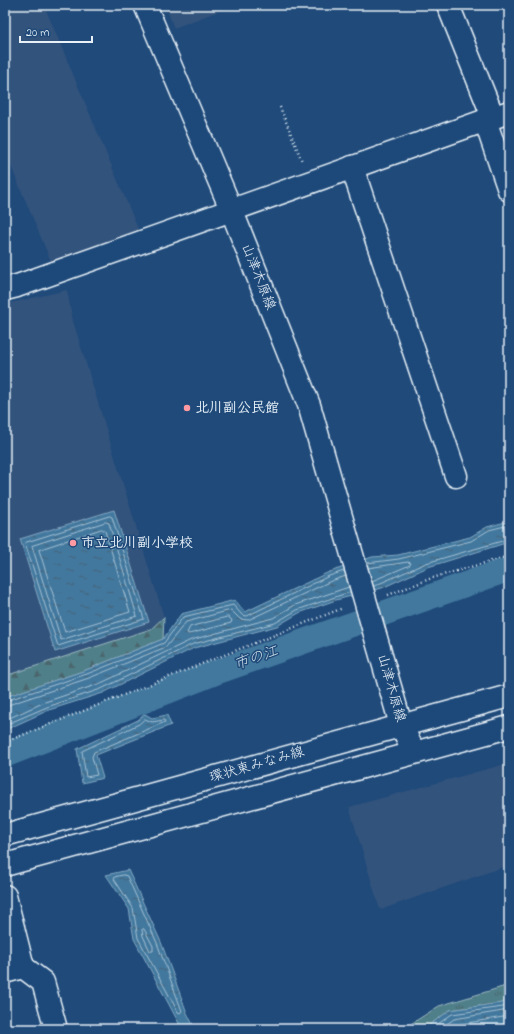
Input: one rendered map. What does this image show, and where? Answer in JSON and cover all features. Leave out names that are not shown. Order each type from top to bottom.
[{"type":"street","name":"山津木原線","points":[[145,5],[231,209],[309,405],[401,725],[414,752]]},
{"type":"street","points":[[448,5],[496,117],[509,190]]},
{"type":"street","points":[[5,289],[18,286],[231,209],[496,117]]},
{"type":"street","points":[[352,167],[456,476]]},
{"type":"street","name":"環状東みなみ線","points":[[5,835],[509,696]]},
{"type":"street","name":"環状東みなみ線","points":[[5,865],[509,727]]},
{"type":"street","points":[[5,896],[14,970],[43,982],[56,1029]]},
{"type":"path","points":[[280,107],[310,182]]},
{"type":"path","points":[[5,742],[344,608],[367,607],[432,578],[509,556]]},
{"type":"shaded area","points":[[5,5],[44,5],[139,231],[52,264],[5,152]]},
{"type":"shaded area","points":[[165,5],[235,5],[174,28]]},
{"type":"shaded area","name":"市立北川副小学校","points":[[67,290],[73,321],[164,617],[163,639],[86,670],[5,697],[5,304]]},
{"type":"shaded area","points":[[509,763],[509,865],[380,910],[349,807]]},
{"type":"green space","points":[[164,617],[163,639],[86,670],[5,697],[5,676],[151,629]]},
{"type":"green space","points":[[509,985],[509,1000],[502,1003],[450,1010],[424,1029],[403,1029],[439,1006]]},
{"type":"water","points":[[114,510],[149,622],[55,652],[20,539]]},
{"type":"water","points":[[509,521],[509,542],[428,567],[382,588],[336,600],[299,613],[277,626],[194,648],[103,693],[49,710],[5,730],[5,697],[86,670],[163,639],[181,614],[235,600],[245,612],[327,573],[372,557],[398,555],[470,537],[487,527]]},
{"type":"water","points":[[145,714],[152,718],[167,715],[171,725],[96,755],[103,778],[82,783],[77,749],[138,720]]},
{"type":"water","points":[[128,870],[161,942],[187,1013],[195,1029],[182,1029],[134,939],[129,909],[106,875]]},
{"type":"water","points":[[509,1000],[509,1029],[424,1029],[450,1010],[502,1003]]},
{"type":"waterway","name":"市の江","points":[[5,755],[214,673],[509,569]]},
{"type":"place","name":"北川副公民館","points":[[187,408]]},
{"type":"place","name":"市立北川副小学校","points":[[73,543]]}]
